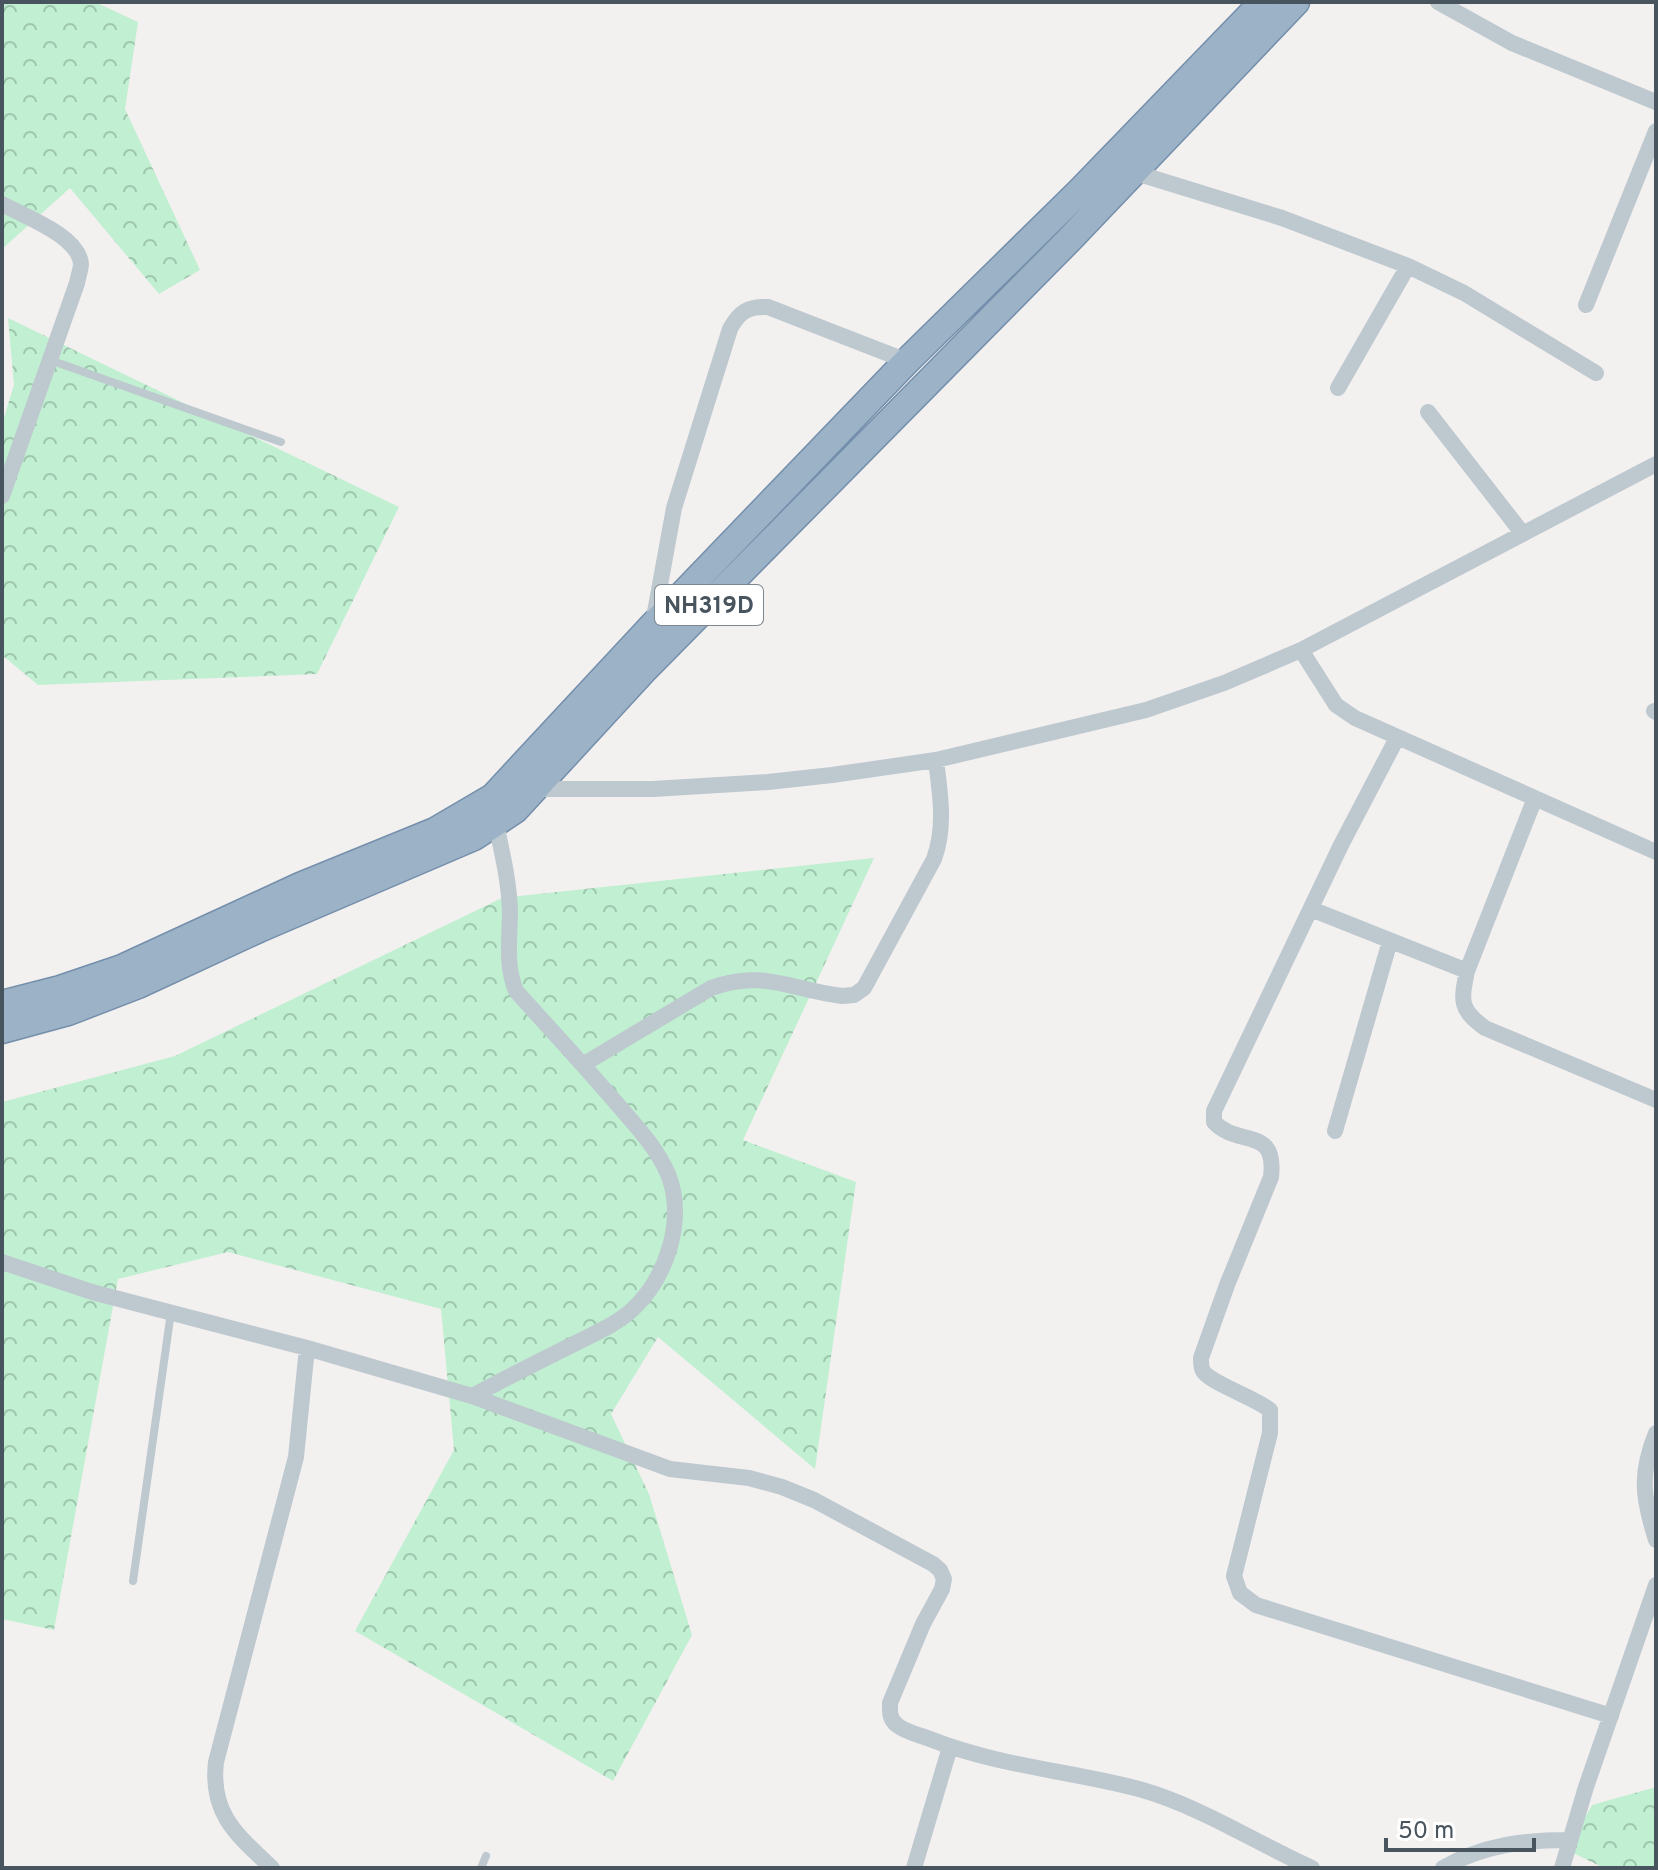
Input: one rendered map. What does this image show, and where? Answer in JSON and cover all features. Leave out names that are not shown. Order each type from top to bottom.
[{"type":"highway","name":"NH319D","points":[[2,1004],[122,968],[300,886],[435,831],[467,814],[504,787],[652,626],[907,361],[1079,192],[1263,2]]},
{"type":"highway","name":"NH319D","points":[[2,1030],[68,1012],[138,985],[272,923],[460,843],[496,824],[534,789],[646,668],[1296,2]]},
{"type":"street","points":[[1438,2],[1512,43],[1656,102]]},
{"type":"street","points":[[1586,305],[1656,131]]},
{"type":"street","points":[[1133,172],[1282,218],[1408,266],[1464,293],[1596,373]]},
{"type":"street","points":[[2,204],[64,237],[76,249],[81,264],[2,496]]},
{"type":"street","points":[[1338,388],[1408,266]]},
{"type":"street","points":[[652,626],[674,508],[715,375],[738,314],[752,307],[768,307],[907,361]]},
{"type":"street","points":[[1428,412],[1523,534]]},
{"type":"street","points":[[534,789],[653,789],[768,782],[936,760],[1146,710],[1224,683],[1301,650],[1656,464]]},
{"type":"street","points":[[1301,650],[1336,705],[1355,718],[1656,852]]},
{"type":"street","points":[[1397,738],[1214,1111],[1214,1122],[1221,1129],[1260,1141],[1270,1151],[1272,1165],[1271,1177],[1201,1358],[1202,1370],[1209,1377],[1270,1410],[1270,1433],[1234,1576],[1240,1593],[1256,1605],[1611,1716]]},
{"type":"street","points":[[584,1064],[711,988],[729,982],[757,979],[842,996],[854,995],[864,988],[940,843],[942,806],[936,760]]},
{"type":"street","points":[[1535,798],[1467,971],[1461,997],[1465,1009],[1485,1028],[1656,1100]]},
{"type":"street","points":[[472,1396],[607,1327],[632,1310],[653,1288],[666,1262],[673,1233],[674,1201],[669,1176],[653,1146],[584,1064],[516,991],[507,956],[508,888],[496,824]]},
{"type":"street","points":[[1311,909],[1467,971]]},
{"type":"street","points":[[1335,1131],[1390,941]]},
{"type":"street","points":[[2,1262],[92,1292],[307,1348],[472,1396],[670,1469],[749,1478],[814,1500],[933,1564],[944,1579],[890,1703],[893,1722],[899,1728],[950,1747],[1028,1768],[1152,1794],[1312,1868]]},
{"type":"street","points":[[272,1868],[231,1830],[217,1800],[214,1779],[296,1457],[307,1348]]},
{"type":"street","points":[[1656,1433],[1648,1453],[1643,1499],[1656,1540]]},
{"type":"street","points":[[1562,1868],[1656,1585]]},
{"type":"street","points":[[914,1868],[950,1747]]},
{"type":"street","points":[[1443,1868],[1495,1846],[1530,1840],[1570,1840]]},
{"type":"lane","points":[[49,360],[281,442]]},
{"type":"lane","points":[[133,1581],[171,1311]]},
{"type":"lane","points":[[481,1868],[486,1856]]},
{"type":"green space","points":[[2,2],[95,2],[138,22],[125,109],[200,270],[159,294],[70,188],[2,249]]},
{"type":"green space","points":[[8,318],[399,507],[317,674],[38,685],[2,655],[2,424],[14,385]]},
{"type":"green space","points":[[874,858],[743,1140],[856,1182],[815,1469],[658,1337],[611,1414],[649,1494],[692,1635],[613,1781],[355,1631],[454,1450],[441,1309],[228,1252],[118,1279],[54,1630],[2,1619],[2,1102],[175,1056],[502,898]]},
{"type":"green space","points":[[1656,1787],[1656,1868],[1604,1868],[1567,1850],[1592,1805]]}]
